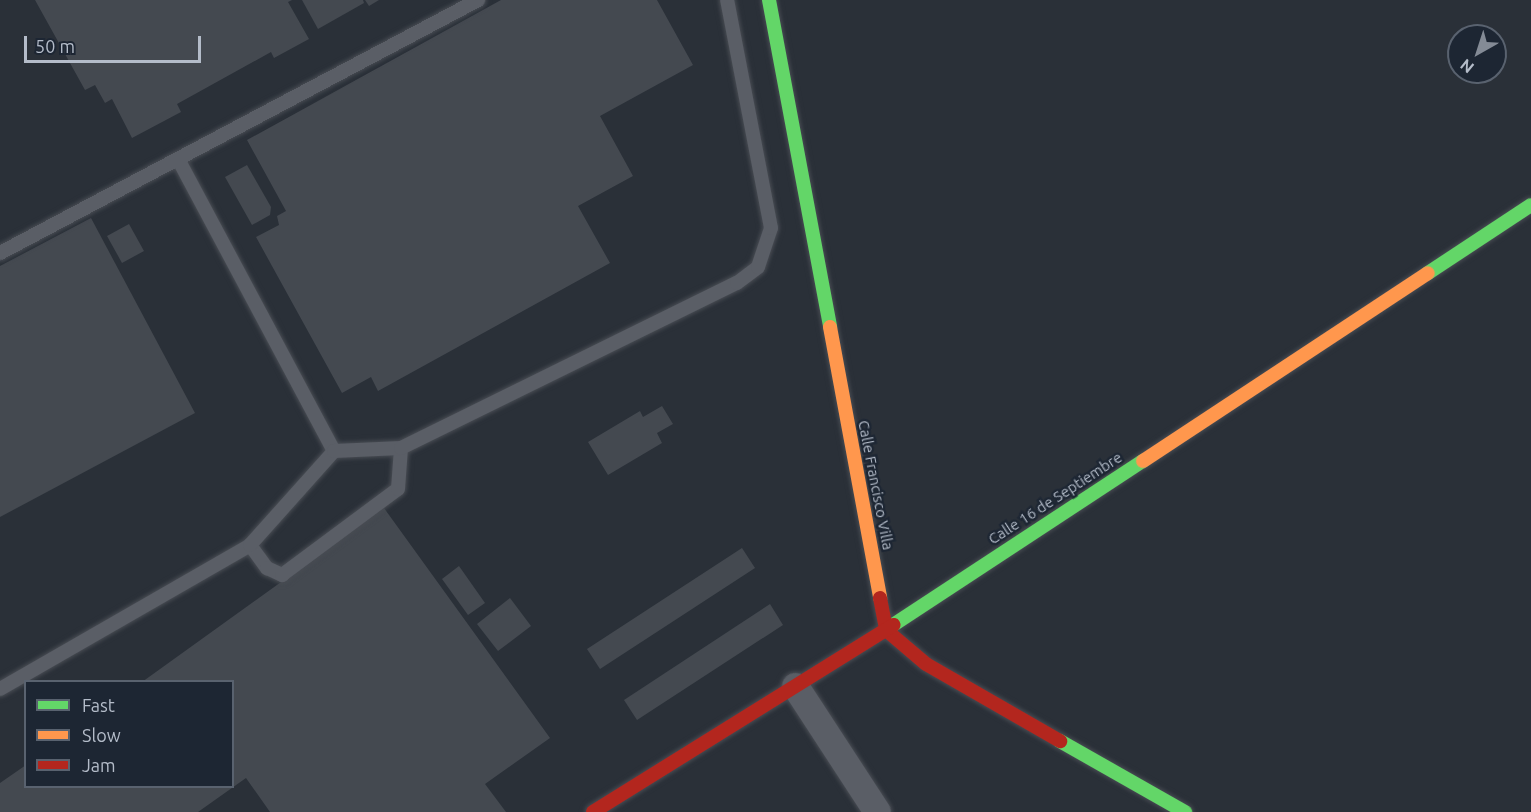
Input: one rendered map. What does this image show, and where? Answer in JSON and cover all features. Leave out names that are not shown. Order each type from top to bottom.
[{"type":"street","name":"Calle Francisco Villa","points":[[769,0],[886,630]]},
{"type":"street","name":"Calle 16 de Septiembre","points":[[593,812],[886,630],[1531,206]]},
{"type":"street","points":[[886,630],[926,664],[1185,812]]},
{"type":"street","points":[[795,686],[877,812]]},
{"type":"lane","points":[[0,253],[478,0]]},
{"type":"lane","points":[[0,688],[250,545],[334,451],[401,448],[737,283],[758,267],[771,228],[727,0]]},
{"type":"lane","points":[[178,159],[334,451]]},
{"type":"lane","points":[[250,545],[267,568],[282,575],[398,489],[401,448]]},
{"type":"building","points":[[35,0],[292,0],[288,2],[309,39],[274,58],[271,52],[177,104],[181,112],[132,138],[112,99],[105,103],[95,85],[85,90]]},
{"type":"building","points":[[302,0],[363,0],[364,3],[318,29]]},
{"type":"building","points":[[365,0],[379,0],[369,6]]},
{"type":"building","points":[[501,0],[657,0],[693,65],[600,116],[633,176],[578,206],[610,263],[378,391],[371,377],[342,393],[256,237],[279,225],[277,216],[286,211],[247,140]]},
{"type":"building","points":[[247,165],[271,207],[270,215],[252,225],[225,177]]},
{"type":"building","points":[[91,218],[195,413],[0,517],[0,266]]},
{"type":"building","points":[[129,224],[144,251],[122,263],[107,236]]},
{"type":"building","points":[[662,406],[673,424],[657,433],[662,443],[608,475],[588,442],[640,411],[643,417]]},
{"type":"building","points":[[384,508],[550,738],[485,784],[506,812],[270,812],[246,778],[234,786],[234,680],[145,680]]},
{"type":"building","points":[[742,548],[755,568],[600,669],[587,649]]},
{"type":"building","points":[[459,566],[485,603],[468,615],[442,579]]},
{"type":"building","points":[[510,598],[531,626],[498,651],[477,624]]},
{"type":"building","points":[[770,604],[783,625],[637,720],[624,700]]},
{"type":"building","points":[[24,766],[24,788],[232,788],[198,812],[0,812],[0,783]]},
{"type":"traffic: fast","points":[[769,0],[830,327]]},
{"type":"traffic: fast","points":[[1428,273],[1531,205]]},
{"type":"traffic: fast","points":[[893,625],[1143,461]]},
{"type":"traffic: fast","points":[[1060,741],[1185,812]]},
{"type":"traffic: slow","points":[[1143,461],[1428,273]]},
{"type":"traffic: slow","points":[[830,327],[880,598]]},
{"type":"traffic: jam","points":[[880,598],[886,630],[926,664],[1060,741]]},
{"type":"traffic: jam","points":[[593,812],[893,625]]}]
